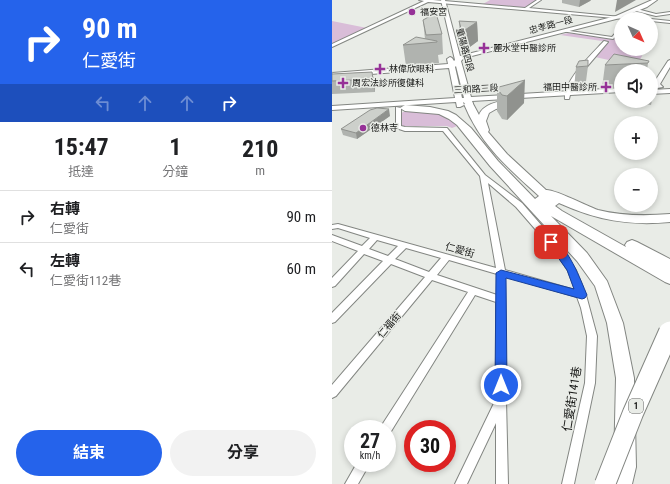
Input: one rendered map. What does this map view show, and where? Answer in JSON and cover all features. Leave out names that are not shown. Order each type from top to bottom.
[{"type":"highway","points":[[488,142],[481,121],[485,111],[493,107],[518,101]]},
{"type":"highway","points":[[464,102],[471,135],[489,170],[582,257],[602,286],[615,323],[625,378],[625,467],[621,484]]},
{"type":"highway","points":[[464,102],[488,142],[549,199],[670,266]]},
{"type":"highway","points":[[401,108],[445,113],[452,116],[471,135]]},
{"type":"highway","points":[[489,170],[557,214],[670,278]]},
{"type":"highway","points":[[535,186],[579,209],[596,214],[630,220],[651,221],[670,218]]},
{"type":"highway","name":"1","points":[[605,484],[633,413],[670,329]]},
{"type":"main road","name":"忠孝路一段","points":[[632,12],[656,0]]},
{"type":"main road","name":"重陽路四段","points":[[437,1],[452,66],[464,102]]},
{"type":"main road","name":"重陽路四段","points":[[444,1],[459,60],[464,102]]},
{"type":"main road","name":"忠孝路一段","points":[[452,66],[462,58],[614,18]]},
{"type":"main road","points":[[658,81],[670,62]]},
{"type":"main road","points":[[332,75],[394,72],[452,66]]},
{"type":"main road","points":[[658,87],[670,85]]},
{"type":"main road","points":[[658,88],[670,90]]},
{"type":"main road","points":[[658,91],[670,90]]},
{"type":"main road","name":"三和路三段","points":[[332,112],[401,108],[464,102],[518,101],[614,91]]},
{"type":"main road","name":"三和路三段","points":[[332,108],[614,94]]},
{"type":"street","points":[[421,0],[614,17]]},
{"type":"street","points":[[332,46],[427,0]]},
{"type":"street","points":[[526,9],[539,0]]},
{"type":"street","points":[[637,10],[656,15],[670,13]]},
{"type":"street","points":[[658,21],[670,22]]},
{"type":"street","points":[[563,31],[613,38],[614,37]]},
{"type":"street","points":[[552,34],[606,42],[574,81],[569,88],[567,96]]},
{"type":"street","name":"仁愛街141巷","points":[[401,108],[398,127],[405,129],[445,128],[489,170],[559,251],[572,270],[586,308],[592,336],[590,384],[568,484]]},
{"type":"street","points":[[489,170],[501,273],[502,484]]},
{"type":"street","name":"仁愛街","points":[[332,227],[338,226],[582,295]]},
{"type":"street","points":[[332,284],[365,250],[375,237]]},
{"type":"street","points":[[332,238],[390,259],[430,276],[501,300]]},
{"type":"street","points":[[332,319],[404,245]]},
{"type":"street","name":"仁福街","points":[[332,393],[447,257]]},
{"type":"street","points":[[392,420],[473,291]]},
{"type":"street","points":[[462,484],[501,399]]},
{"type":"street","points":[[351,484],[358,472]]},
{"type":"shaded area","points":[[490,0],[536,0],[524,8],[483,4]]},
{"type":"shaded area","points":[[332,21],[367,28],[332,46]]},
{"type":"shaded area","points":[[568,33],[614,39],[614,56],[642,56],[637,64],[627,64],[595,57],[609,42],[560,35]]},
{"type":"shaded area","points":[[406,111],[441,114],[453,121],[457,126],[452,128],[447,126],[403,126],[401,125],[401,113]]},
{"type":"building","points":[[436,13],[442,34],[426,35],[423,20]]},
{"type":"building","points":[[459,21],[477,22],[462,32]]},
{"type":"building","points":[[416,37],[437,41],[437,42],[403,45]]},
{"type":"building","points":[[614,54],[614,56],[624,56],[649,61],[648,63],[605,65]]},
{"type":"building","points":[[588,60],[588,66],[576,67],[579,61]]},
{"type":"building","points":[[372,72],[373,79],[332,81],[332,74]]},
{"type":"building","points":[[525,80],[507,96],[502,95],[497,88],[499,87]]},
{"type":"building","points":[[377,108],[389,109],[356,133],[341,129],[370,110]]},
{"type":"place","name":"福安宮","points":[[412,12]]},
{"type":"place","name":"麗水堂中醫診所","points":[[484,48]]},
{"type":"place","name":"林偉欣眼科","points":[[380,69]]},
{"type":"place","name":"周宏法診所復健科","points":[[343,83]]},
{"type":"place","name":"福田中醫診所","points":[[606,87]]},
{"type":"place","name":"德林寺","points":[[363,128]]},
{"type":"route","points":[[501,385],[501,273],[582,295],[572,270],[551,242]]}]
